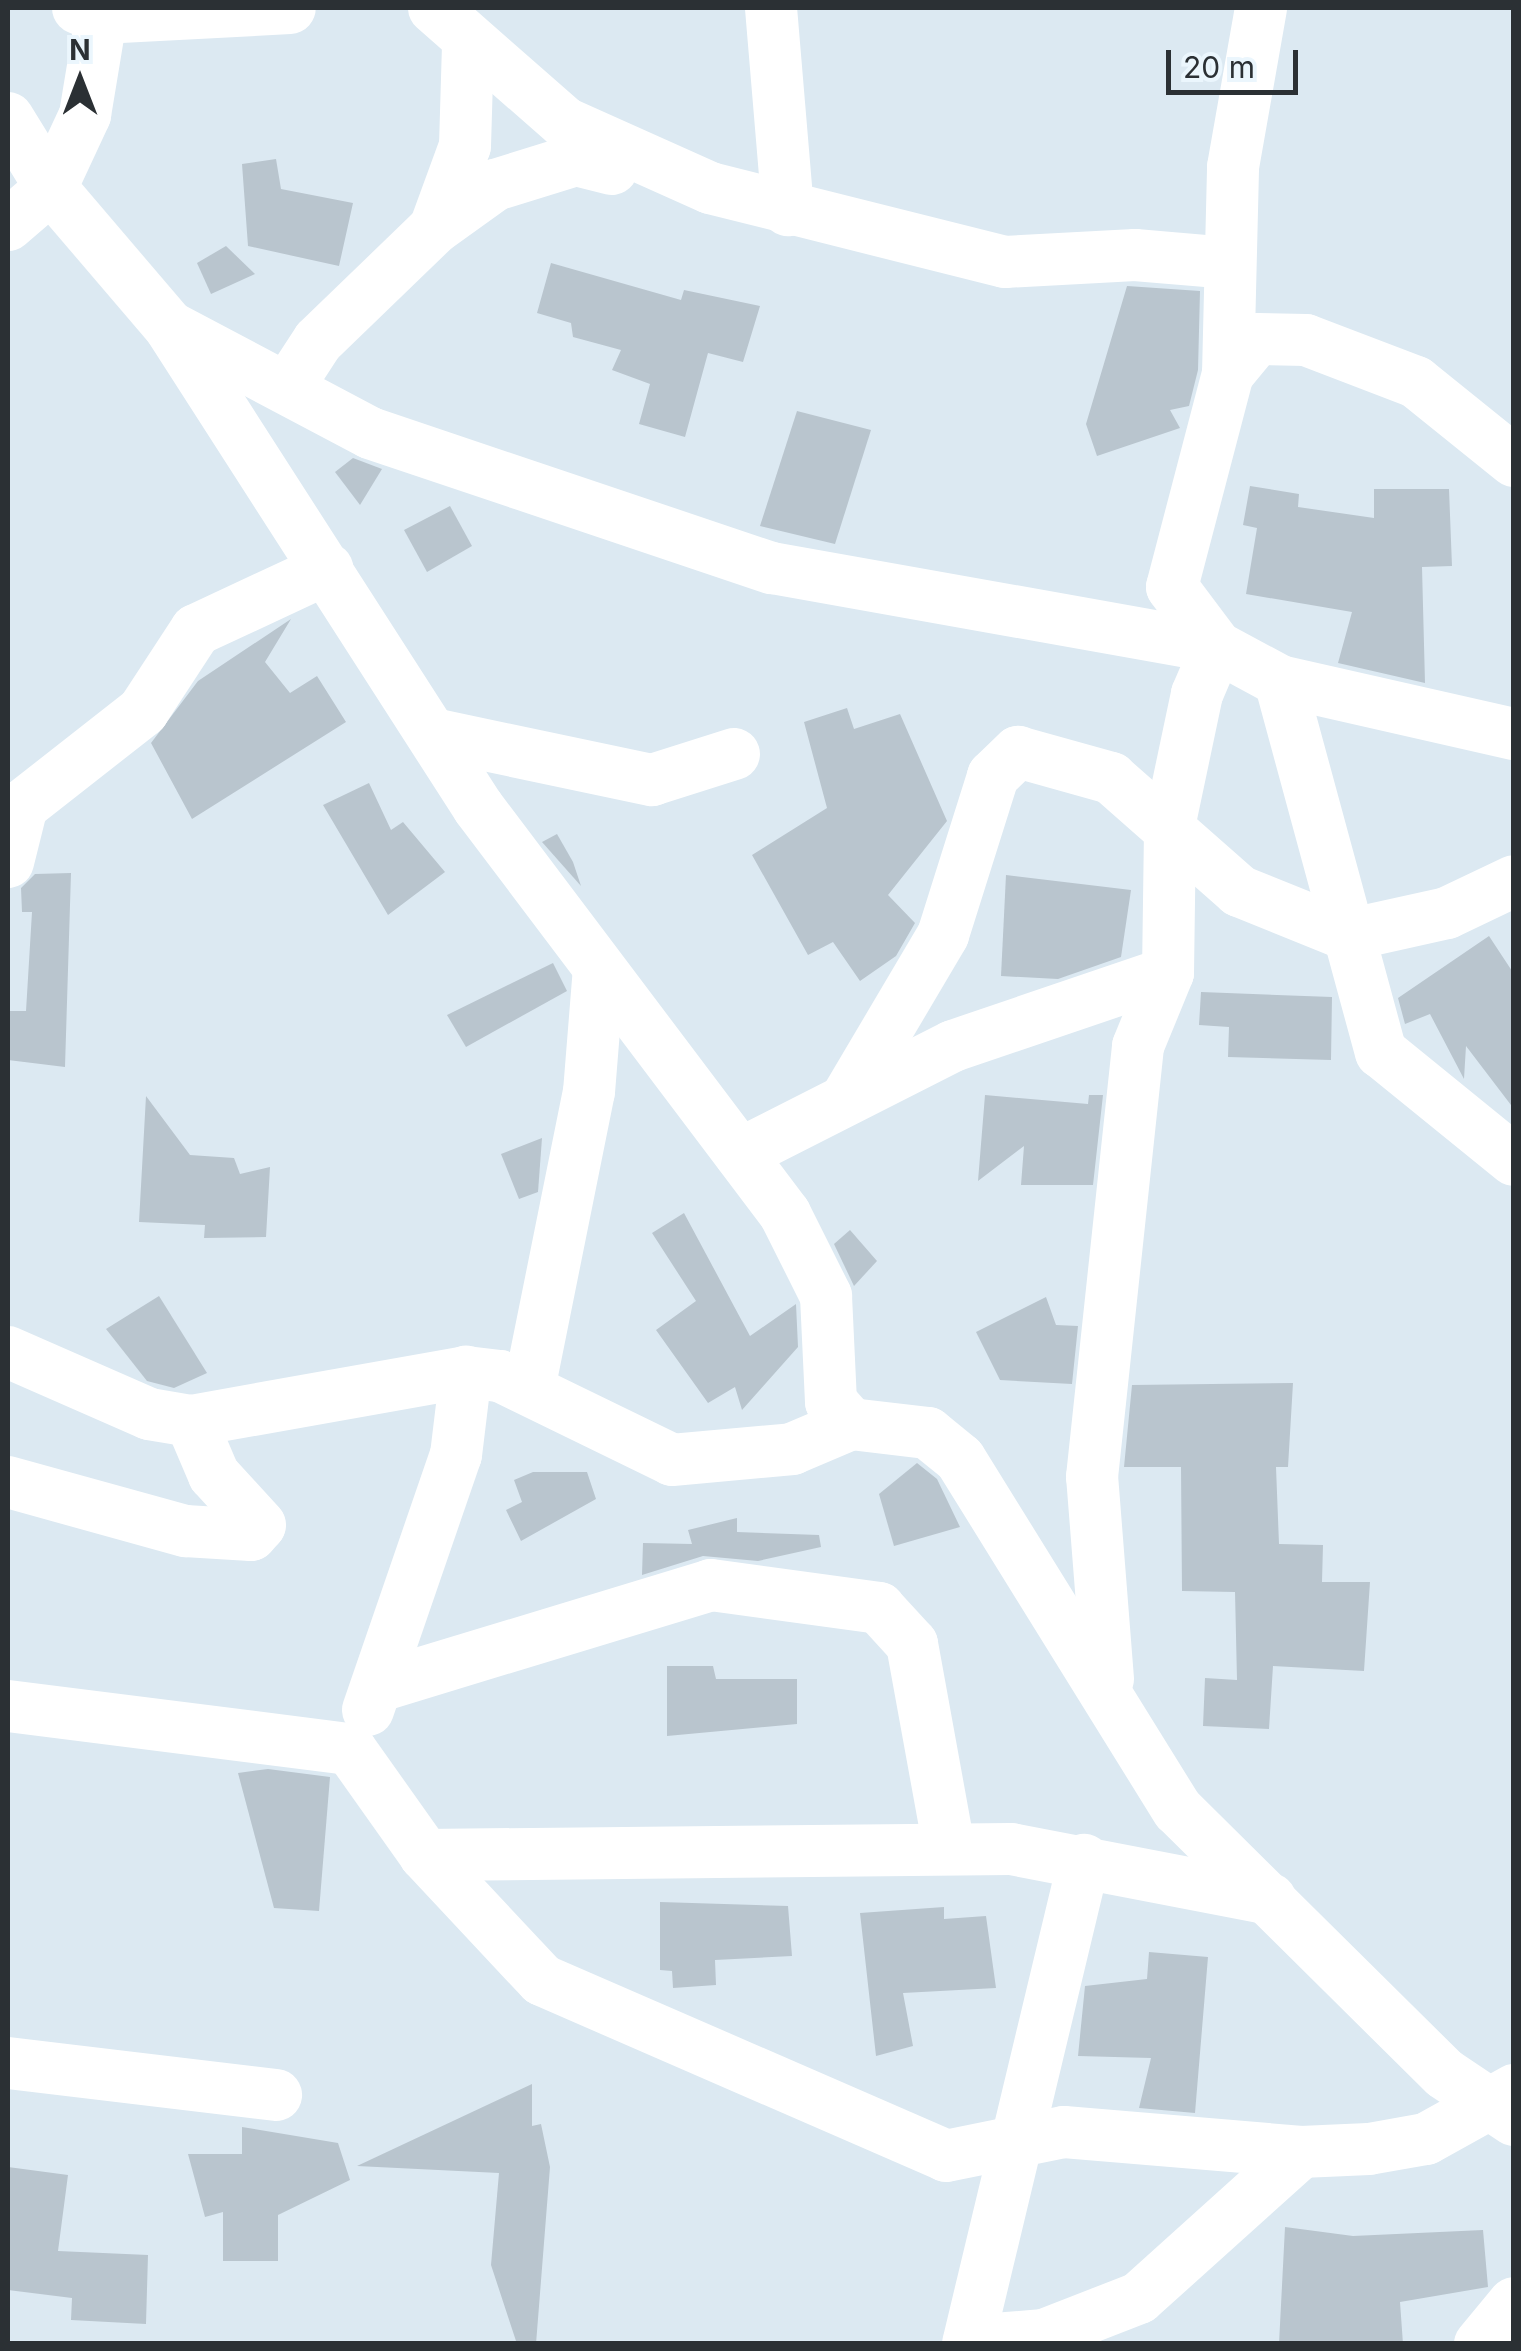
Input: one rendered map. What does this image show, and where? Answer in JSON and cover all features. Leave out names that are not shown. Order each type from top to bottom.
[{"type":"street","points":[[8,225],[51,188],[85,115],[90,13],[290,8]]},
{"type":"street","points":[[770,8],[788,210]]},
{"type":"street","points":[[1218,647],[1172,587],[1228,374],[1228,264],[1241,103],[1262,8]]},
{"type":"street","points":[[451,26],[566,123],[626,154],[788,210],[1005,262],[1135,254],[1228,264]]},
{"type":"street","points":[[434,228],[465,146],[451,26]]},
{"type":"street","points":[[8,118],[51,188],[168,326],[433,734],[818,1266],[832,1326],[825,1377],[851,1424]]},
{"type":"street","points":[[288,387],[318,341],[434,228],[510,180],[576,160],[612,168]]},
{"type":"street","points":[[168,326],[370,432],[772,568],[1218,647],[1280,681],[1514,734]]},
{"type":"street","points":[[1228,374],[1257,339],[1306,340],[1416,382],[1514,461]]},
{"type":"street","points":[[10,839],[22,806],[59,772],[143,711],[196,630],[327,568]]},
{"type":"street","points":[[1109,1689],[1092,1477],[1138,1046],[1168,973],[1170,822],[1197,694],[1218,647]]},
{"type":"street","points":[[1280,681],[1381,1052],[1514,1160]]},
{"type":"street","points":[[433,734],[652,780],[734,754]]},
{"type":"street","points":[[849,1094],[943,935],[993,776],[1018,752],[1111,778],[1170,822],[1239,891],[1348,935],[1447,913],[1514,881]]},
{"type":"street","points":[[528,1389],[589,1092],[599,968]]},
{"type":"street","points":[[740,1154],[849,1094],[1040,1011],[1168,973]]},
{"type":"street","points":[[8,1352],[149,1414],[191,1422],[466,1372],[528,1389],[672,1460],[792,1450],[851,1424],[928,1433],[960,1459],[1109,1689],[1178,1810],[1444,2074],[1504,2104]]},
{"type":"street","points":[[350,1749],[379,1686],[456,1454],[466,1372]]},
{"type":"street","points":[[8,1482],[185,1531],[251,1535],[260,1525],[214,1475],[191,1422]]},
{"type":"street","points":[[379,1686],[712,1586],[879,1608],[912,1644],[949,1848]]},
{"type":"street","points":[[8,1706],[350,1749],[425,1855],[542,1980],[946,2156],[1023,2140],[1120,2133],[1301,2152],[1426,2139],[1504,2104]]},
{"type":"street","points":[[425,1855],[949,1848],[1084,1860],[1270,1900]]},
{"type":"street","points":[[1084,1860],[1023,2140],[968,2342],[1044,2335],[1140,2298],[1301,2152]]},
{"type":"street","points":[[8,2063],[276,2095]]},
{"type":"street","points":[[1480,2344],[1514,2303]]},
{"type":"building","points":[[276,159],[281,189],[353,203],[339,266],[248,246],[242,164]]},
{"type":"building","points":[[226,246],[255,274],[211,294],[197,263]]},
{"type":"building","points":[[551,263],[681,300],[684,290],[760,306],[743,362],[708,353],[685,437],[639,424],[650,384],[612,370],[621,350],[573,337],[571,323],[537,313]]},
{"type":"building","points":[[1127,286],[1200,291],[1198,370],[1189,406],[1170,410],[1180,428],[1097,456],[1086,424]]},
{"type":"building","points":[[797,411],[871,430],[835,544],[760,526]]},
{"type":"building","points":[[353,458],[382,469],[360,505],[335,472]]},
{"type":"building","points":[[1250,486],[1299,494],[1298,507],[1374,518],[1374,489],[1449,489],[1452,566],[1422,567],[1425,683],[1338,663],[1352,612],[1246,594],[1257,528],[1243,525]]},
{"type":"building","points":[[450,506],[472,546],[427,572],[404,530]]},
{"type":"building","points":[[291,619],[265,662],[290,693],[317,676],[346,722],[192,819],[151,743],[198,681]]},
{"type":"building","points":[[847,708],[854,729],[900,714],[947,821],[888,895],[915,923],[896,956],[860,981],[833,942],[808,955],[752,855],[827,808],[804,722]]},
{"type":"building","points":[[369,783],[391,830],[403,822],[445,872],[388,915],[323,805]]},
{"type":"building","points":[[557,834],[573,862],[581,886],[542,842]]},
{"type":"building","points":[[71,873],[65,1067],[8,1060],[8,1011],[26,1011],[32,912],[22,912],[21,888],[35,874]]},
{"type":"building","points":[[1006,875],[1131,890],[1121,957],[1058,979],[1001,976]]},
{"type":"building","points":[[1489,936],[1514,974],[1514,1109],[1466,1046],[1464,1079],[1430,1014],[1405,1024],[1398,998]]},
{"type":"building","points":[[553,963],[567,991],[466,1047],[447,1015]]},
{"type":"building","points":[[1201,992],[1332,997],[1331,1060],[1228,1057],[1229,1027],[1199,1025]]},
{"type":"building","points":[[985,1095],[1088,1104],[1089,1095],[1103,1095],[1093,1185],[1021,1185],[1024,1146],[978,1181]]},
{"type":"building","points":[[146,1096],[190,1155],[234,1158],[240,1174],[270,1167],[266,1237],[204,1238],[205,1225],[139,1222]]},
{"type":"building","points":[[542,1138],[538,1192],[519,1199],[501,1154]]},
{"type":"building","points":[[684,1213],[750,1336],[796,1304],[798,1347],[742,1410],[735,1387],[708,1403],[656,1330],[696,1301],[652,1233]]},
{"type":"building","points":[[850,1230],[877,1261],[854,1286],[834,1244]]},
{"type":"building","points":[[159,1296],[207,1373],[174,1388],[147,1381],[106,1329]]},
{"type":"building","points":[[1046,1297],[1056,1325],[1078,1326],[1072,1384],[1000,1380],[976,1332]]},
{"type":"building","points":[[1293,1383],[1288,1467],[1276,1467],[1279,1544],[1323,1545],[1322,1582],[1370,1582],[1364,1671],[1273,1666],[1269,1729],[1203,1726],[1205,1678],[1237,1680],[1235,1592],[1182,1591],[1181,1467],[1124,1467],[1132,1385]]},
{"type":"building","points":[[917,1463],[937,1479],[960,1527],[894,1546],[879,1494]]},
{"type":"building","points":[[533,1472],[587,1472],[596,1499],[521,1541],[506,1510],[522,1502],[514,1480]]},
{"type":"building","points":[[737,1518],[737,1532],[819,1535],[821,1547],[758,1561],[703,1556],[642,1575],[643,1543],[692,1544],[688,1530]]},
{"type":"building","points":[[667,1666],[713,1666],[716,1679],[797,1679],[797,1724],[667,1736]]},
{"type":"building","points":[[268,1769],[330,1777],[319,1911],[274,1908],[238,1773]]},
{"type":"building","points":[[660,1902],[788,1906],[792,1956],[715,1960],[716,1985],[673,1988],[672,1971],[660,1970]]},
{"type":"building","points":[[944,1907],[944,1919],[986,1916],[996,1988],[903,1993],[913,2046],[876,2056],[860,1913]]},
{"type":"building","points":[[1149,1952],[1208,1957],[1195,2113],[1139,2108],[1151,2058],[1078,2056],[1085,1986],[1147,1979]]},
{"type":"building","points":[[532,2084],[532,2126],[541,2124],[550,2167],[536,2344],[517,2344],[491,2265],[499,2173],[357,2166]]},
{"type":"building","points":[[242,2127],[338,2143],[350,2180],[278,2215],[278,2261],[223,2261],[223,2212],[205,2217],[188,2154],[242,2154]]},
{"type":"building","points":[[8,2167],[68,2175],[58,2251],[148,2255],[146,2324],[71,2320],[72,2298],[8,2290]]},
{"type":"building","points":[[1285,2227],[1353,2236],[1483,2230],[1488,2287],[1400,2302],[1403,2344],[1279,2344]]}]
